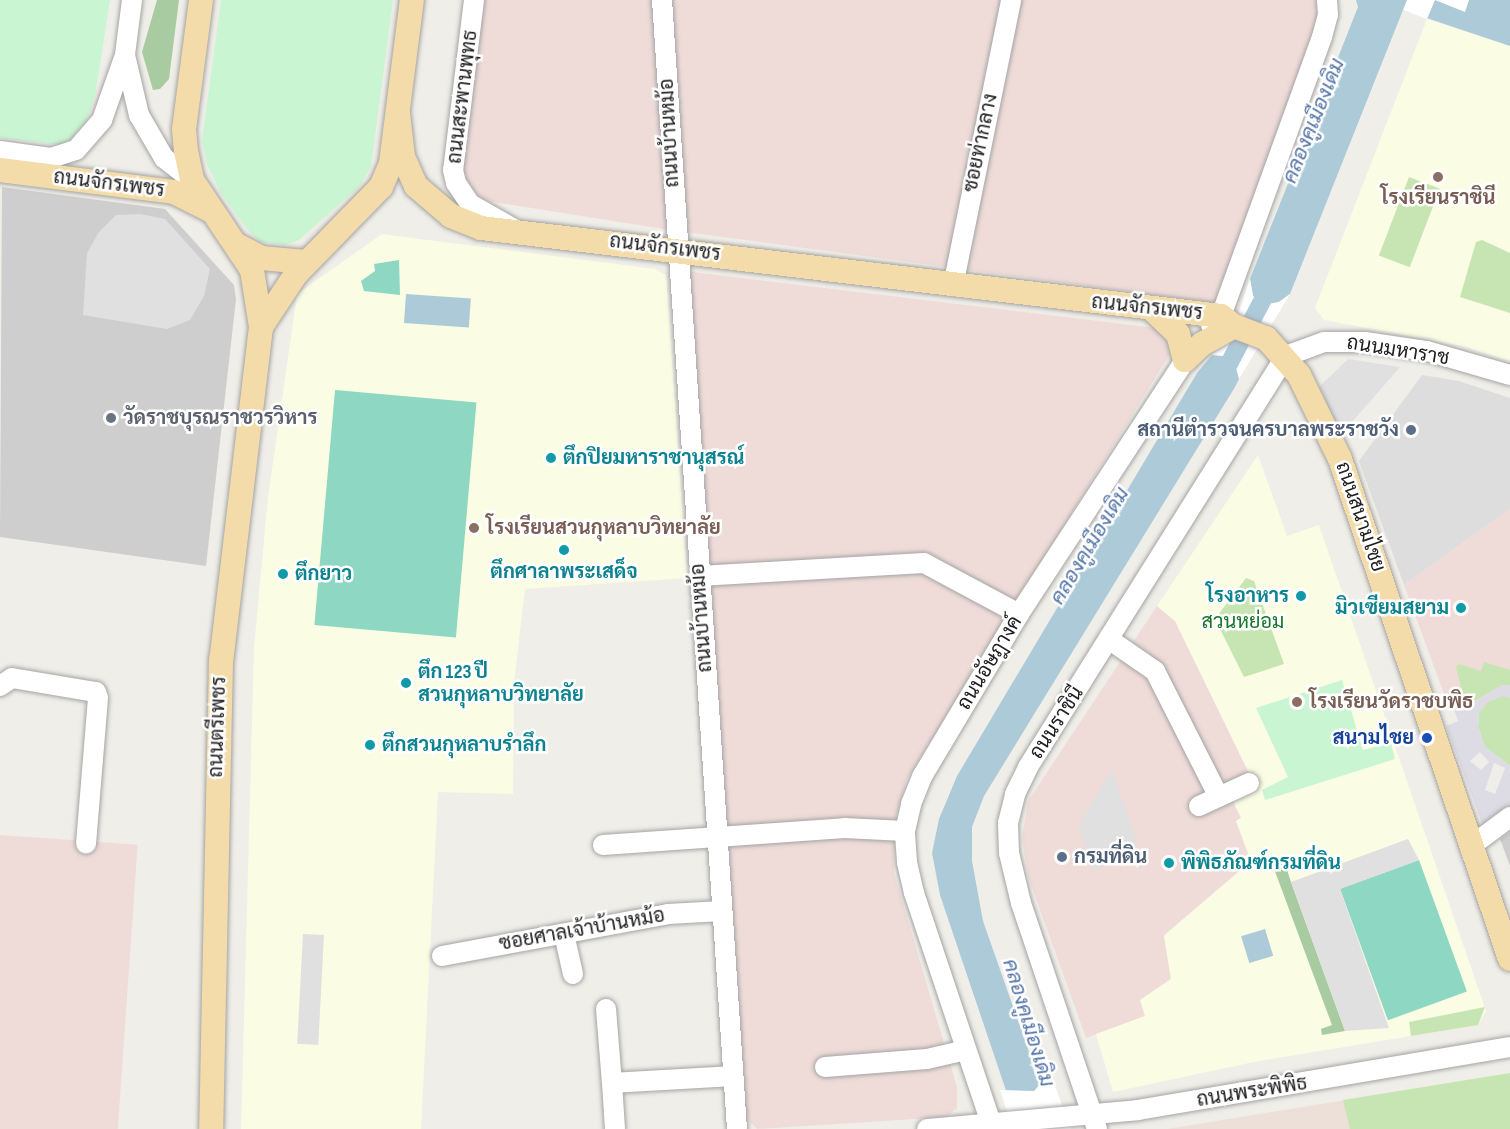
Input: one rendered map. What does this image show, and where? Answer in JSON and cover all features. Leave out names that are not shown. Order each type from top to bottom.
[{"type":"main road","points":[[192,180],[184,129],[201,0]]},
{"type":"main road","points":[[306,262],[381,187],[391,163],[412,0]]},
{"type":"main road","name":"ถนนจักรเพชร","points":[[398,113],[406,171],[426,198],[461,222],[521,232],[953,286],[1151,308],[1228,321],[1266,338],[1286,356]]},
{"type":"main road","name":"ถนนจักรเพชร","points":[[0,170],[174,192],[212,212]]},
{"type":"main road","name":"ถนนจักรเพชร","points":[[192,180],[237,245],[261,258],[306,262]]},
{"type":"main road","name":"ถนนตรีเพชร","points":[[211,1129],[221,660],[261,327],[252,270],[237,245]]},
{"type":"main road","name":"ถนนตรีเพชร","points":[[261,327],[306,262]]},
{"type":"main road","points":[[1151,308],[1178,334],[1185,360],[1228,321]]},
{"type":"main road","name":"ถนนสนามไชย","points":[[1286,356],[1313,399],[1340,459],[1510,959]]},
{"type":"street","points":[[0,151],[51,158],[76,150],[102,120],[124,56],[132,0]]},
{"type":"street","name":"ถนนสะพานพุทธ","points":[[474,0],[453,155],[454,177],[470,204],[521,232]]},
{"type":"street","name":"ถนนบ้านหม้อ","points":[[662,0],[737,1129]]},
{"type":"street","name":"ซอยท่ากลาง","points":[[953,286],[1011,0]]},
{"type":"street","points":[[1228,321],[1326,25],[1327,0]]},
{"type":"street","points":[[124,56],[146,132],[164,158],[192,180]]},
{"type":"street","name":"ถนนมหาราช","points":[[1286,356],[1324,342],[1365,342],[1427,351],[1510,375]]},
{"type":"street","name":"ถนนราชินี","points":[[1095,1122],[1021,903],[1009,853],[1008,823],[1015,794],[1028,767],[1110,640],[1286,356]]},
{"type":"street","name":"ถนนอัษฎางค์","points":[[992,1126],[964,1050],[914,893],[907,862],[905,831],[911,804],[923,775],[1018,614],[1185,360]]},
{"type":"street","points":[[699,576],[924,563],[1018,614]]},
{"type":"street","points":[[1110,640],[1155,671],[1219,797]]},
{"type":"street","points":[[0,686],[12,678],[96,693],[98,707],[86,844]]},
{"type":"street","points":[[1199,806],[1250,783]]},
{"type":"street","points":[[1472,846],[1510,817]]},
{"type":"street","points":[[603,845],[717,835],[844,828],[905,831]]},
{"type":"street","name":"ซอยศาลเจ้าบ้านหม้อ","points":[[442,956],[668,914],[722,911]]},
{"type":"street","points":[[564,934],[573,974]]},
{"type":"street","points":[[606,1010],[615,1129]]},
{"type":"street","name":"ถนนพระพิพิธ","points":[[927,1129],[992,1126],[1062,1117],[1095,1122],[1200,1101],[1510,1047]]},
{"type":"street","points":[[825,1067],[927,1059],[964,1050]]},
{"type":"street","points":[[612,1083],[733,1076]]},
{"type":"shaded area","points":[[482,0],[1329,0],[1216,303],[670,230],[481,200],[470,193],[459,171]]},
{"type":"shaded area","name":"โรงเรียนราชินี","points":[[1427,19],[1510,46],[1510,361],[1463,346],[1324,320],[1315,308]]},
{"type":"shaded area","name":"วัดราชบุรณราชวรวิหาร","points":[[2,187],[165,209],[234,285],[236,299],[206,566],[0,537]]},
{"type":"shaded area","points":[[140,214],[165,219],[210,269],[204,296],[190,320],[167,329],[83,315],[87,253],[99,232],[116,215]]},
{"type":"shaded area","name":"โรงเรียนสวนกุหลาบวิทยาลัย","points":[[382,234],[655,269],[666,275],[687,578],[525,589],[514,683],[513,794],[438,792],[421,1129],[241,1129],[254,647],[268,497],[297,294]]},
{"type":"shaded area","points":[[684,271],[1156,328],[1173,349],[907,779],[895,819],[894,873],[957,1087],[957,1108],[946,1117],[757,1129],[742,1113]]},
{"type":"shaded area","points":[[1348,359],[1400,367],[1340,436],[1319,387]]},
{"type":"shaded area","points":[[1422,375],[1459,381],[1510,398],[1510,509],[1404,585],[1359,461]]},
{"type":"shaded area","name":"โรงเรียนวัดราชบพิธ","points":[[1258,455],[1287,536],[1319,525],[1486,1011],[1478,1025],[1254,1062],[1113,1092],[1096,1034],[1145,1016],[1140,1000],[1171,979],[1164,936],[1251,861],[1236,821],[1241,818],[1230,795],[1254,783],[1175,621],[1157,606]]},
{"type":"shaded area","name":"มิวเซียมสยาม","points":[[1510,509],[1510,725],[1448,705],[1404,585]]},
{"type":"shaded area","points":[[1157,606],[1175,621],[1254,784],[1241,818],[1236,821],[1251,861],[1164,935],[1171,979],[1140,1000],[1145,1016],[1086,1038],[1028,876],[1022,838],[1028,801]]},
{"type":"shaded area","points":[[1502,685],[1510,685],[1510,698],[1502,696],[1488,702],[1479,713],[1478,727],[1485,747],[1510,766],[1510,808],[1483,826],[1446,726],[1458,721],[1454,709],[1472,704]],"holes":[[[1480,752],[1489,762],[1481,770],[1470,761]],[[1494,763],[1505,768],[1495,794],[1485,790]]]},
{"type":"shaded area","points":[[1112,769],[1141,856],[1092,870],[1079,825]]},
{"type":"shaded area","points":[[1510,832],[1510,866],[1500,839]]},
{"type":"shaded area","points":[[0,835],[138,845],[118,1129],[0,1129]]},
{"type":"shaded area","points":[[1408,839],[1419,860],[1340,889],[1389,1028],[1345,1031],[1291,882]]},
{"type":"shaded area","points":[[303,934],[324,935],[318,1045],[297,1044]]},
{"type":"shaded area","points":[[1488,1077],[1503,1129],[1167,1129]]},
{"type":"green space","points":[[0,0],[110,0],[95,96],[87,120],[70,140],[60,145],[0,138]]},
{"type":"green space","points":[[157,0],[179,0],[169,79],[160,89],[153,90],[142,52]]},
{"type":"green space","points":[[221,0],[393,0],[371,167],[359,187],[299,240],[285,245],[260,242],[247,229],[220,192],[207,164],[202,140]]},
{"type":"green space","points":[[1409,177],[1440,189],[1410,267],[1379,255]]},
{"type":"green space","points":[[1482,240],[1510,253],[1510,313],[1460,297],[1476,242]]},
{"type":"green space","points":[[399,260],[400,295],[364,291],[361,281],[375,271],[374,264]]},
{"type":"green space","points":[[335,390],[476,402],[456,637],[314,625]]},
{"type":"green space","name":"สวนหย่อม","points":[[1246,578],[1254,581],[1284,664],[1244,677],[1215,619]]},
{"type":"green space","points":[[1484,662],[1510,670],[1510,685],[1502,685],[1466,706],[1456,667],[1459,664],[1481,671]]},
{"type":"green space","points":[[1342,680],[1363,750],[1391,743],[1395,759],[1265,800],[1262,790],[1288,777],[1256,708]]},
{"type":"green space","points":[[1502,696],[1510,698],[1510,766],[1485,747],[1478,727],[1479,713],[1488,702]]},
{"type":"green space","points":[[1419,860],[1467,992],[1388,1020],[1340,889]]},
{"type":"green space","points":[[1284,861],[1345,1031],[1322,1035],[1321,1029],[1332,1025],[1273,866]]},
{"type":"green space","points":[[1485,1007],[1478,1025],[1411,1036],[1409,1022]]},
{"type":"green space","points":[[1510,1073],[1510,1129],[1350,1129],[1343,1100]]},
{"type":"water","points":[[1356,0],[1510,0],[1510,46],[1403,10],[1290,294],[1279,302],[1263,305],[1253,296],[1250,279],[1358,7]]},
{"type":"water","points":[[406,294],[471,299],[469,327],[404,323]]},
{"type":"water","points":[[1227,354],[1237,361],[1239,379],[1235,387],[984,796],[972,827],[972,861],[983,921],[1056,1129],[1019,1129],[940,895],[932,853],[939,819],[957,776],[1197,373],[1212,355]]},
{"type":"water","points":[[1265,929],[1273,956],[1249,963],[1241,936]]},
{"type":"pier","points":[[1407,0],[1435,0],[1427,19],[1403,10]]},
{"type":"pier","points":[[1435,0],[1469,0],[1465,12]]},
{"type":"pier","points":[[1250,279],[1253,296],[1263,305],[1279,302],[1290,294],[1239,379],[1233,357],[1212,355],[1234,326]]},
{"type":"pier","points":[[1043,1070],[1052,1078],[1071,1129],[1013,1129],[1000,1090],[1034,1091],[1044,1080]]},
{"type":"waterway","name":"คลองคูเมืองเดิม","points":[[1222,377],[1272,282]]},
{"type":"place","name":"โรงเรียนราชินี","points":[[1438,177]]},
{"type":"place","name":"วัดราชบุรณราชวรวิหาร","points":[[111,418]]},
{"type":"place","name":"สถานีตำรวจนครบาลพระราชวัง","points":[[1411,430]]},
{"type":"place","name":"ตึกปิยมหาราชานุสรณ์","points":[[551,458]]},
{"type":"place","name":"โรงเรียนสวนกุหลาบวิทยาลัย","points":[[474,528]]},
{"type":"place","name":"ตึกศาลาพระเสด็จ","points":[[564,550]]},
{"type":"place","name":"ตึกยาว","points":[[283,574]]},
{"type":"place","name":"โรงอาหาร","points":[[1301,596]]},
{"type":"place","name":"มิวเซียมสยาม","points":[[1461,608]]},
{"type":"place","name":"ตึก 123 ปี สวนกุหลาบวิทยาลัย","points":[[406,683]]},
{"type":"place","name":"โรงเรียนวัดราชบพิธ","points":[[1297,702]]},
{"type":"place","name":"สนามไชย","points":[[1427,738]]},
{"type":"place","name":"ตึกสวนกุหลาบรำลึก","points":[[370,745]]},
{"type":"place","name":"กรมที่ดิน","points":[[1062,857]]},
{"type":"place","name":"พิพิธภัณฑ์กรมที่ดิน","points":[[1169,863]]}]
